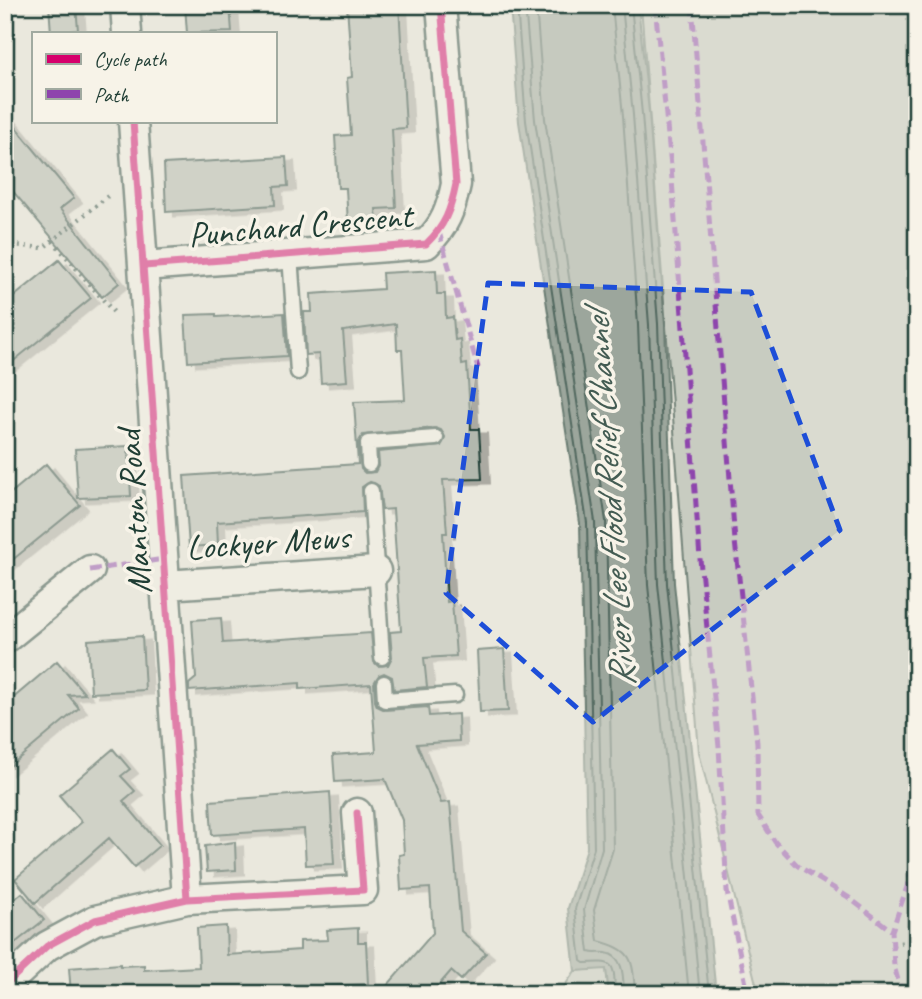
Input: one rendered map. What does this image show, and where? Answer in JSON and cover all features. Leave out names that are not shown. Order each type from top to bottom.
[{"type":"street","points":[[125,5],[127,32]]},
{"type":"street","name":"Punchard Crescent","points":[[144,266],[426,244],[439,232],[450,211],[456,184],[441,5]]},
{"type":"street","name":"Manton Road","points":[[133,122],[187,899]]},
{"type":"street","points":[[5,639],[90,570]]},
{"type":"street","name":"Lockyer Mews","points":[[165,585],[376,571]]},
{"type":"street","points":[[5,985],[47,946],[95,920],[187,899],[363,890],[357,813]]},
{"type":"lane","points":[[290,255],[298,372]]},
{"type":"lane","points":[[369,464],[368,443],[436,438]]},
{"type":"lane","points":[[371,491],[382,657]]},
{"type":"lane","points":[[384,683],[385,700],[455,695]]},
{"type":"path","points":[[5,244],[43,248],[137,172]]},
{"type":"path","points":[[53,241],[150,355]]},
{"type":"path","points":[[893,944],[917,940]]},
{"type":"highlighted area","points":[[488,283],[751,292],[840,530],[593,722],[446,593]]},
{"type":"shaded area","points":[[641,5],[917,5],[917,994],[759,994],[757,988],[699,752]]},
{"type":"shaded area","points":[[606,968],[609,994],[559,994],[575,971]]},
{"type":"water","name":"River Lee Flood Relief Channel","points":[[510,5],[638,5],[665,324],[674,583],[716,994],[609,994],[606,969],[575,971],[568,908],[587,848],[580,523],[519,122]]},
{"type":"building","points":[[49,5],[76,5],[78,30],[51,32]]},
{"type":"building","points":[[185,5],[230,5],[232,32],[187,32]]},
{"type":"building","points":[[347,5],[399,5],[406,128],[392,129],[396,208],[376,209],[377,222],[348,224],[346,188],[338,188],[335,136],[351,135],[347,78],[352,77]]},
{"type":"building","points":[[5,114],[74,198],[60,209],[119,283],[102,297],[5,182]]},
{"type":"building","points":[[286,157],[288,186],[274,187],[275,205],[166,212],[164,164]]},
{"type":"building","points":[[59,260],[91,298],[5,368],[5,304]]},
{"type":"building","points":[[436,270],[437,294],[445,294],[446,318],[453,317],[455,340],[460,339],[462,365],[467,364],[471,429],[479,429],[482,479],[443,480],[447,533],[443,533],[447,602],[452,601],[456,656],[424,658],[427,687],[394,690],[392,677],[384,673],[379,675],[374,683],[377,706],[385,710],[428,707],[429,716],[458,714],[459,741],[417,744],[441,803],[450,802],[461,931],[486,953],[461,980],[451,971],[431,994],[380,994],[433,933],[430,888],[401,890],[399,855],[404,854],[402,820],[385,779],[335,782],[333,755],[376,752],[371,684],[300,689],[300,683],[189,691],[189,684],[196,678],[192,620],[221,618],[223,643],[371,633],[374,662],[378,666],[388,665],[392,657],[390,632],[401,631],[393,509],[382,510],[379,486],[370,482],[362,487],[363,512],[217,522],[218,545],[189,547],[184,476],[358,464],[354,402],[405,400],[402,350],[397,350],[396,324],[343,331],[347,381],[321,383],[319,354],[306,355],[304,312],[312,312],[311,294],[383,289],[382,273]],"holes":[[[435,428],[441,430],[445,437],[441,446],[378,452],[379,464],[375,472],[365,473],[361,469],[358,443],[363,435]]]},
{"type":"building","points":[[284,313],[287,356],[188,362],[185,315],[216,314],[216,317]]},
{"type":"building","points":[[128,446],[131,496],[78,498],[75,449]]},
{"type":"building","points":[[46,464],[80,505],[5,566],[5,498]]},
{"type":"building","points":[[142,636],[145,690],[91,693],[88,640]]},
{"type":"building","points":[[504,649],[508,711],[480,712],[477,651]]},
{"type":"building","points":[[57,661],[85,694],[68,695],[79,708],[5,770],[5,705]]},
{"type":"building","points":[[113,749],[130,769],[121,776],[135,791],[123,801],[160,845],[134,867],[109,838],[35,903],[15,879],[82,822],[59,795]]},
{"type":"building","points":[[330,792],[334,864],[306,865],[304,829],[212,835],[210,801]]},
{"type":"building","points":[[235,842],[236,870],[207,872],[205,846]]},
{"type":"building","points":[[22,893],[44,920],[5,951],[5,907]]},
{"type":"building","points":[[226,926],[227,955],[300,950],[300,941],[328,940],[327,930],[358,928],[358,942],[366,942],[368,984],[323,986],[323,991],[258,994],[71,994],[69,968],[120,964],[144,965],[144,970],[199,967],[197,928]]},
{"type":"marked path","points":[[655,5],[671,166],[700,559],[719,747],[727,891],[748,994]]},
{"type":"marked path","points":[[692,5],[735,541],[757,743],[758,815],[775,842],[798,866],[848,897],[892,931]]},
{"type":"marked path","points":[[439,232],[478,368]]},
{"type":"marked path","points":[[90,570],[164,559]]},
{"type":"marked path","points":[[902,994],[894,966],[892,931],[908,884],[917,845]]},
{"type":"cycle path","points":[[144,266],[426,244],[446,217],[456,184],[441,5]]},
{"type":"cycle path","points":[[133,122],[187,899]]},
{"type":"cycle path","points":[[5,985],[47,946],[95,920],[187,899],[363,890],[357,813]]}]
